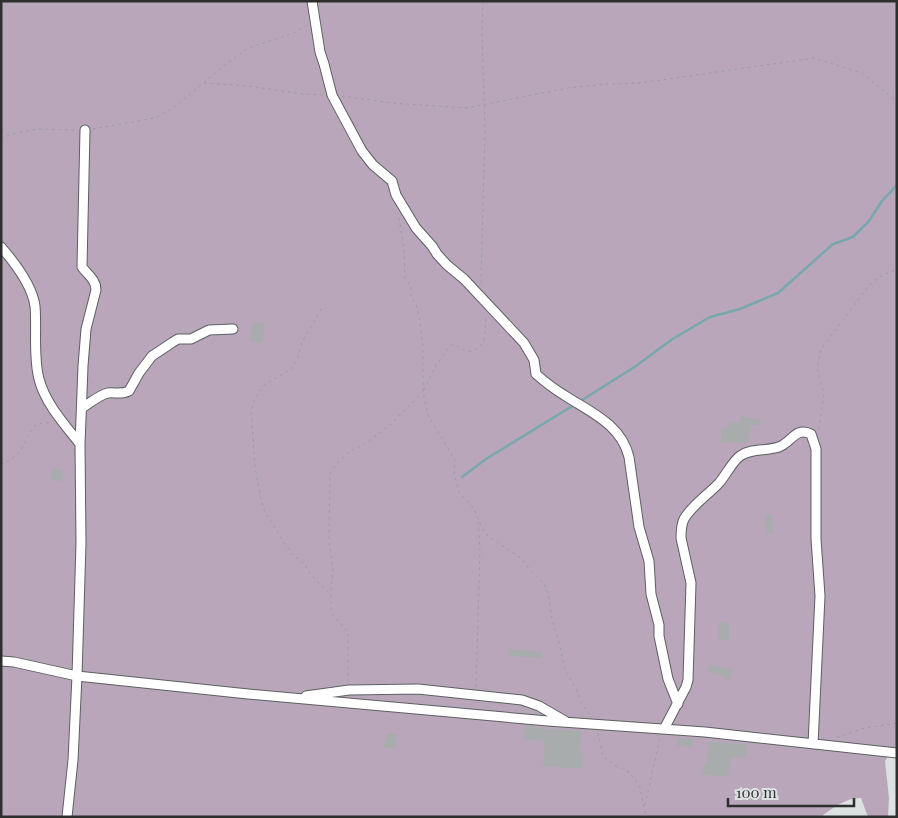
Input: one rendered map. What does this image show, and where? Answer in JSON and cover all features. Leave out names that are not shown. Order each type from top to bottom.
[{"type":"street","points":[[312,1],[313,18],[320,52],[332,95],[365,156],[392,181],[396,195],[416,228],[447,265],[490,305],[530,351],[534,360],[536,374],[563,395],[606,421],[616,432],[628,453],[638,527],[649,561],[651,594],[659,625],[659,636],[668,679],[678,704]]},
{"type":"street","points":[[67,817],[73,760],[77,676],[81,543],[80,444],[86,328],[96,284],[82,267],[85,130]]},
{"type":"street","points":[[1,247],[29,288],[35,305],[38,378],[41,387],[53,408],[80,444]]},
{"type":"street","points":[[82,408],[105,394],[119,394],[129,391],[139,372],[152,356],[178,339],[191,339],[209,330],[233,329]]},
{"type":"street","points":[[664,729],[678,704],[688,680],[691,584],[681,533],[684,520],[720,482],[740,456],[765,449],[778,448],[796,433],[806,432],[811,434],[816,449],[816,539],[820,596],[813,744]]},
{"type":"street","points":[[1,661],[14,662],[77,676],[291,698],[568,723],[664,729],[897,753]]},
{"type":"street","points":[[291,698],[349,690],[418,689],[529,701],[568,723]]},
{"type":"path","points":[[482,297],[485,130],[483,1]]},
{"type":"path","points":[[1,138],[37,129],[85,130],[155,118],[172,109],[248,48],[294,33],[313,18]]},
{"type":"path","points":[[204,83],[248,86],[303,94],[351,96],[392,103],[466,108],[568,88],[640,83],[814,58],[862,73],[897,102]]},
{"type":"path","points":[[399,217],[404,250],[405,278],[411,287],[411,298],[416,304],[420,321],[423,349],[423,392],[428,415],[455,460],[454,473],[459,492],[464,499],[472,504],[483,530],[488,536],[522,559],[530,572],[543,582],[548,592],[552,619],[560,646],[564,670],[596,725],[603,756],[614,766],[629,772],[640,787],[646,817]]},
{"type":"path","points":[[818,431],[824,394],[817,368],[821,349],[870,284],[883,275],[897,269]]},
{"type":"path","points":[[349,690],[348,632],[332,614],[333,570],[329,539],[330,474],[336,464],[350,451],[390,425],[417,400],[436,365],[450,346],[458,345],[465,351],[470,352],[481,346],[490,305]]},
{"type":"path","points":[[321,309],[302,342],[297,360],[290,369],[264,386],[256,398],[251,411],[255,467],[264,512],[294,556],[301,563],[304,563],[309,572],[331,596]]},
{"type":"path","points":[[1,465],[17,454],[36,424],[43,422],[53,423]]},
{"type":"path","points":[[476,695],[480,549],[478,518]]},
{"type":"path","points":[[836,738],[865,728],[897,723]]},
{"type":"path","points":[[645,806],[655,766],[658,744],[664,729]]},
{"type":"shaded area","points":[[1,1],[897,1],[897,756],[889,755],[885,761],[889,798],[888,817],[868,817],[861,798],[856,798],[841,803],[823,815],[823,817],[1,817]]},
{"type":"building","points":[[253,322],[265,324],[262,343],[249,341]]},
{"type":"building","points":[[741,416],[761,420],[761,426],[751,425],[748,442],[721,443],[721,429],[729,428],[729,422],[740,422]]},
{"type":"building","points":[[52,468],[63,470],[61,482],[51,480]]},
{"type":"building","points":[[771,514],[774,534],[766,534],[765,515]]},
{"type":"building","points":[[718,622],[729,622],[729,640],[718,640]]},
{"type":"building","points":[[509,649],[542,652],[541,658],[508,656]]},
{"type":"building","points":[[709,665],[733,670],[729,680],[723,678],[724,676],[707,672]]},
{"type":"building","points":[[525,725],[535,726],[534,728],[581,731],[580,753],[583,753],[582,769],[543,766],[545,741],[523,739]]},
{"type":"building","points":[[387,733],[397,735],[395,749],[384,747]]},
{"type":"building","points":[[677,738],[693,739],[692,747],[677,746]]},
{"type":"building","points":[[709,741],[747,745],[746,758],[731,757],[728,777],[702,774],[703,764],[706,765]]},
{"type":"waterway","points":[[579,402],[636,366],[671,340],[710,317],[740,309],[778,293],[833,244],[853,237],[869,221],[882,201],[897,185]]},
{"type":"waterway","points":[[462,477],[486,459],[574,405]]}]
